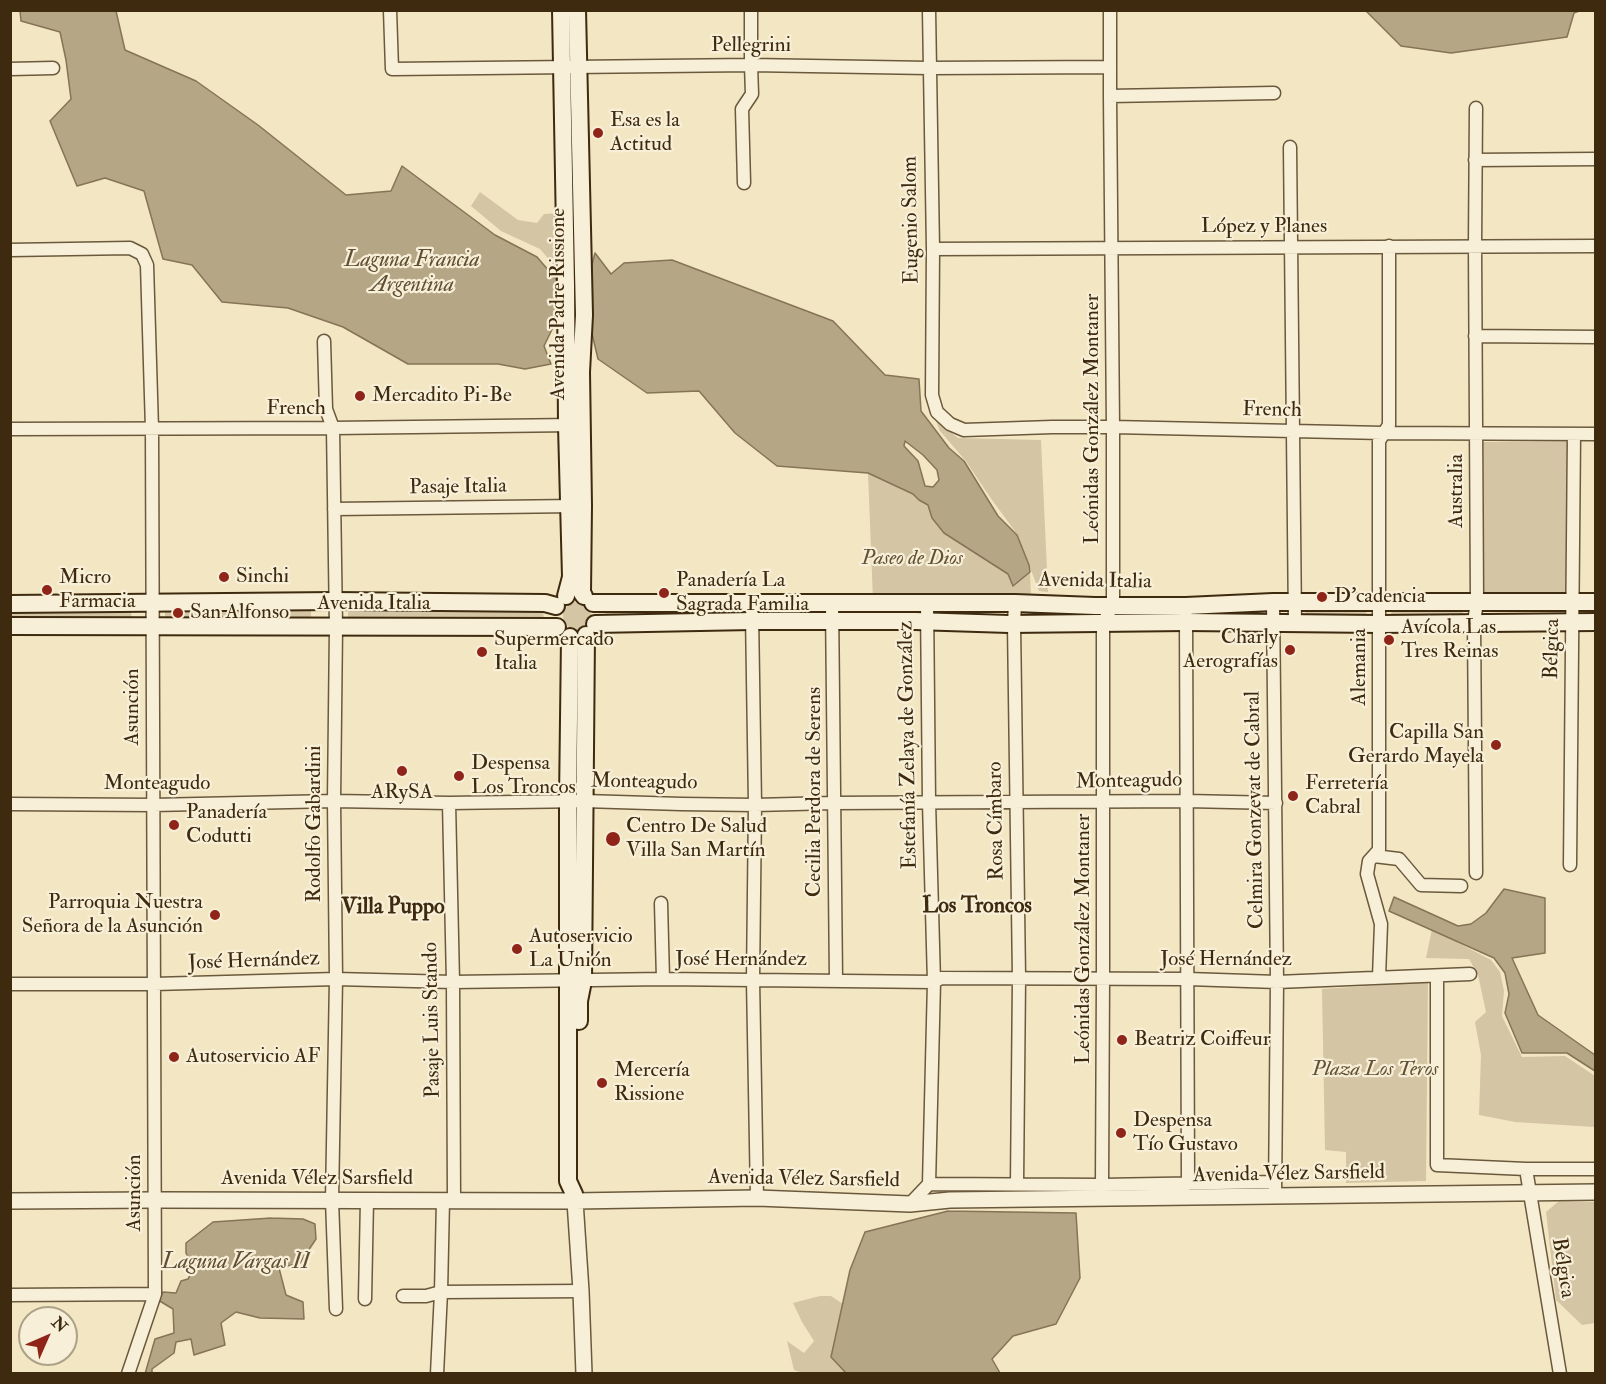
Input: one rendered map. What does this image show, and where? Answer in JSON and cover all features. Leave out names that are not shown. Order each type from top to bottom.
[{"type":"main road","name":"Avenida Padre Rissione","points":[[561,10],[570,67],[584,286],[581,372],[574,425]]},
{"type":"main road","name":"Avenida Padre Rissione","points":[[577,10],[570,67],[566,317],[582,592],[588,600]]},
{"type":"main road","name":"Avenida Padre Rissione","points":[[561,601],[571,577],[576,506]]},
{"type":"main road","points":[[574,1197],[568,1181],[576,981],[576,801],[584,632],[597,612],[588,600],[576,594],[561,601],[554,616],[556,627],[562,633],[584,632]]},
{"type":"main road","name":"Avenida Italia","points":[[588,600],[1113,605],[1273,623],[1596,621]]},
{"type":"main road","name":"Avenida Italia","points":[[10,604],[335,601],[545,603],[561,601]]},
{"type":"main road","name":"Avenida Italia","points":[[584,632],[752,621],[1103,623],[1273,602],[1596,602]]},
{"type":"main road","name":"Avenida Italia","points":[[10,626],[556,627]]},
{"type":"street","name":"Pellegrini","points":[[390,10],[392,69],[751,64],[929,68],[1110,67]]},
{"type":"street","points":[[744,183],[742,109],[752,94],[751,10]]},
{"type":"street","name":"Eugenio Salom","points":[[929,10],[933,249],[932,395],[937,412],[950,424]]},
{"type":"street","name":"Leónidas González Montaner","points":[[1101,1185],[1104,979],[1103,623],[1113,605],[1110,10]]},
{"type":"street","points":[[10,69],[53,68]]},
{"type":"street","points":[[1110,96],[1274,93]]},
{"type":"street","name":"Australia","points":[[1476,108],[1474,246],[1477,602],[1474,622],[1476,873]]},
{"type":"street","points":[[1290,147],[1295,622]]},
{"type":"street","points":[[1475,160],[1596,159]]},
{"type":"street","name":"Alemania","points":[[1379,977],[1381,924],[1367,874],[1369,861],[1379,850],[1379,441],[1389,425],[1389,246]]},
{"type":"street","name":"López y Planes","points":[[933,249],[1596,246]]},
{"type":"street","name":"Asunción","points":[[10,250],[130,248],[142,254],[147,265],[152,429],[155,1294],[128,1374]]},
{"type":"street","points":[[1475,336],[1596,337]]},
{"type":"street","name":"Rodolfo Gabardini","points":[[324,341],[326,410],[333,428],[336,627],[334,801],[336,979],[332,1200],[336,1309]]},
{"type":"street","name":"French","points":[[950,424],[964,430],[1113,427],[1383,433],[1596,434]]},
{"type":"street","name":"French","points":[[10,429],[574,425]]},
{"type":"street","name":"Bélgica","points":[[1570,865],[1574,434]]},
{"type":"street","name":"Pasaje Italia","points":[[334,509],[576,506]]},
{"type":"street","name":"Celmira Gonzevat de Cabral","points":[[1273,602],[1277,982],[1274,1189]]},
{"type":"street","points":[[751,603],[755,805],[753,980],[757,1198]]},
{"type":"street","name":"Cecilia Perdora de Serens","points":[[832,603],[836,980]]},
{"type":"street","name":"Estefanía Zelaya de González","points":[[927,603],[934,982],[929,1184]]},
{"type":"street","name":"Rosa Címbaro","points":[[1015,603],[1019,978],[1017,1184]]},
{"type":"street","points":[[1178,1197],[1180,1190],[1188,1183],[1186,614]]},
{"type":"street","name":"Monteagudo","points":[[10,804],[153,805],[334,801],[449,803],[576,801],[755,805],[1187,801],[1276,803]]},
{"type":"street","name":"Pasaje Luis Stando","points":[[437,1374],[449,1200],[453,982],[449,803]]},
{"type":"street","points":[[1374,856],[1400,859],[1421,885],[1461,886]]},
{"type":"street","points":[[662,903],[663,979]]},
{"type":"street","name":"José Hernández","points":[[10,984],[154,984],[336,979],[453,982],[663,979],[934,982],[941,978],[1188,979],[1277,982],[1470,974]]},
{"type":"street","points":[[1437,976],[1437,1165],[1596,1169]]},
{"type":"street","name":"Bélgica","points":[[1526,1169],[1560,1374]]},
{"type":"street","name":"Avenida Vélez Sarsfield","points":[[929,1184],[1188,1183],[1274,1189],[1596,1192]]},
{"type":"street","points":[[910,1204],[929,1184]]},
{"type":"street","name":"Avenida Vélez Sarsfield","points":[[10,1202],[449,1200],[574,1197],[757,1198],[910,1204],[950,1200],[1178,1197],[1274,1189]]},
{"type":"street","points":[[574,1197],[584,1374]]},
{"type":"street","points":[[365,1299],[368,1200]]},
{"type":"street","points":[[403,1296],[426,1296],[441,1292],[581,1291]]},
{"type":"street","points":[[10,1295],[155,1294]]},
{"type":"green space","points":[[480,192],[518,220],[537,223],[544,214],[558,213],[559,271],[540,249],[501,231],[471,206]]},
{"type":"green space","points":[[936,421],[958,438],[1041,440],[1048,592],[1039,591],[1017,534],[965,460],[940,431]]},
{"type":"green space","points":[[1567,441],[1567,597],[1484,597],[1483,442]]},
{"type":"green space","name":"Paseo de Dios","points":[[868,473],[913,494],[928,505],[932,518],[944,533],[1008,574],[1014,585],[1030,572],[1031,598],[873,600]]},
{"type":"green space","points":[[577,602],[587,606],[591,616],[587,626],[577,630],[567,626],[563,616],[567,606]]},
{"type":"green space","points":[[311,607],[311,617],[165,619],[165,609]]},
{"type":"green space","points":[[348,610],[543,610],[544,620],[348,620]]},
{"type":"green space","points":[[605,610],[737,610],[737,616],[606,620]]},
{"type":"green space","points":[[1306,611],[1366,611],[1367,615],[1304,616]]},
{"type":"green space","points":[[1392,611],[1462,611],[1464,615],[1390,616]]},
{"type":"green space","points":[[131,612],[132,620],[11,621],[10,613]]},
{"type":"green space","points":[[1432,929],[1491,960],[1500,972],[1504,991],[1502,1016],[1522,1057],[1565,1056],[1595,1076],[1595,1127],[1515,1122],[1479,1115],[1481,1055],[1475,1022],[1486,1012],[1478,975],[1469,959],[1426,958]]},
{"type":"green space","name":"Plaza Los Teros","points":[[1428,982],[1426,1181],[1346,1183],[1346,1152],[1325,1150],[1322,989]]},
{"type":"green space","points":[[1559,1201],[1595,1202],[1595,1323],[1582,1325],[1556,1300],[1546,1212]]},
{"type":"green space","points":[[820,1296],[831,1296],[843,1304],[831,1357],[846,1373],[803,1373],[794,1370],[787,1341],[804,1353],[814,1341],[793,1303]]},
{"type":"water","name":"Laguna Francia Argentina","points":[[20,11],[116,11],[125,50],[196,81],[258,125],[346,195],[391,191],[402,166],[495,235],[537,257],[562,286],[588,287],[595,253],[611,274],[624,263],[672,260],[833,321],[885,375],[919,379],[921,411],[949,448],[964,461],[998,516],[1017,535],[1030,572],[1013,586],[1008,574],[944,533],[932,518],[928,505],[913,494],[868,473],[777,466],[735,433],[699,391],[647,393],[598,359],[588,317],[584,315],[558,317],[544,346],[551,364],[525,369],[498,364],[408,364],[343,327],[288,308],[222,302],[192,265],[163,259],[144,191],[105,178],[77,186],[50,121],[71,99],[60,32],[21,21]],"holes":[[[905,441],[937,470],[939,480],[933,487],[925,486],[918,461],[904,446]]]},
{"type":"water","points":[[1366,11],[1579,11],[1574,13],[1567,37],[1451,53],[1401,46]]},
{"type":"water","points":[[1504,889],[1545,898],[1545,953],[1512,958],[1538,1015],[1595,1055],[1595,1071],[1567,1053],[1522,1053],[1505,1013],[1509,994],[1505,973],[1494,958],[1389,911],[1394,897],[1458,926],[1471,924],[1486,913]]},
{"type":"water","points":[[948,1211],[1076,1213],[1080,1278],[1056,1324],[1013,1336],[992,1359],[1000,1373],[846,1373],[831,1357],[850,1270],[865,1232]]},
{"type":"water","name":"Laguna Vargas II","points":[[271,1218],[303,1219],[315,1224],[316,1239],[300,1263],[279,1268],[286,1295],[303,1302],[304,1319],[260,1318],[236,1312],[221,1323],[225,1345],[194,1355],[191,1339],[176,1342],[174,1353],[152,1369],[152,1373],[145,1374],[155,1339],[174,1333],[173,1309],[158,1300],[163,1292],[176,1293],[181,1281],[188,1279],[194,1269],[186,1253],[186,1243],[213,1222]]},
{"type":"place","name":"Esa es la Actitud","points":[[598,133]]},
{"type":"place","name":"Mercadito Pi-Be","points":[[360,396]]},
{"type":"place","name":"Sinchi","points":[[224,577]]},
{"type":"place","name":"Micro Farmacia","points":[[47,590]]},
{"type":"place","name":"Panadería La Sagrada Familia","points":[[664,593]]},
{"type":"place","name":"D'cadencia","points":[[1322,597]]},
{"type":"place","name":"San Alfonso","points":[[178,613]]},
{"type":"place","name":"Avícola Las Tres Reinas","points":[[1389,640]]},
{"type":"place","name":"Charly Aerografías","points":[[1290,650]]},
{"type":"place","name":"Supermercado Italia","points":[[482,652]]},
{"type":"place","name":"Capilla San Gerardo Mayela","points":[[1496,745]]},
{"type":"place","name":"ARySA","points":[[402,771]]},
{"type":"place","name":"Despensa Los Troncos","points":[[459,776]]},
{"type":"place","name":"Ferretería Cabral","points":[[1293,796]]},
{"type":"place","name":"Panadería Codutti","points":[[174,825]]},
{"type":"place","name":"Centro De Salud Villa San Martín","points":[[613,839]]},
{"type":"place","name":"Parroquia Nuestra Señora de la Asunción","points":[[215,915]]},
{"type":"place","name":"Autoservicio La Unión","points":[[517,949]]},
{"type":"place","name":"Beatriz Coiffeur","points":[[1122,1040]]},
{"type":"place","name":"Autoservicio AF","points":[[174,1057]]},
{"type":"place","name":"Mercería Rissione","points":[[602,1083]]},
{"type":"place","name":"Despensa Tío Gustavo","points":[[1121,1133]]},
{"type":"district","name":"Los Troncos","points":[[977,907]]},
{"type":"district","name":"Villa Puppo","points":[[393,908]]}]
